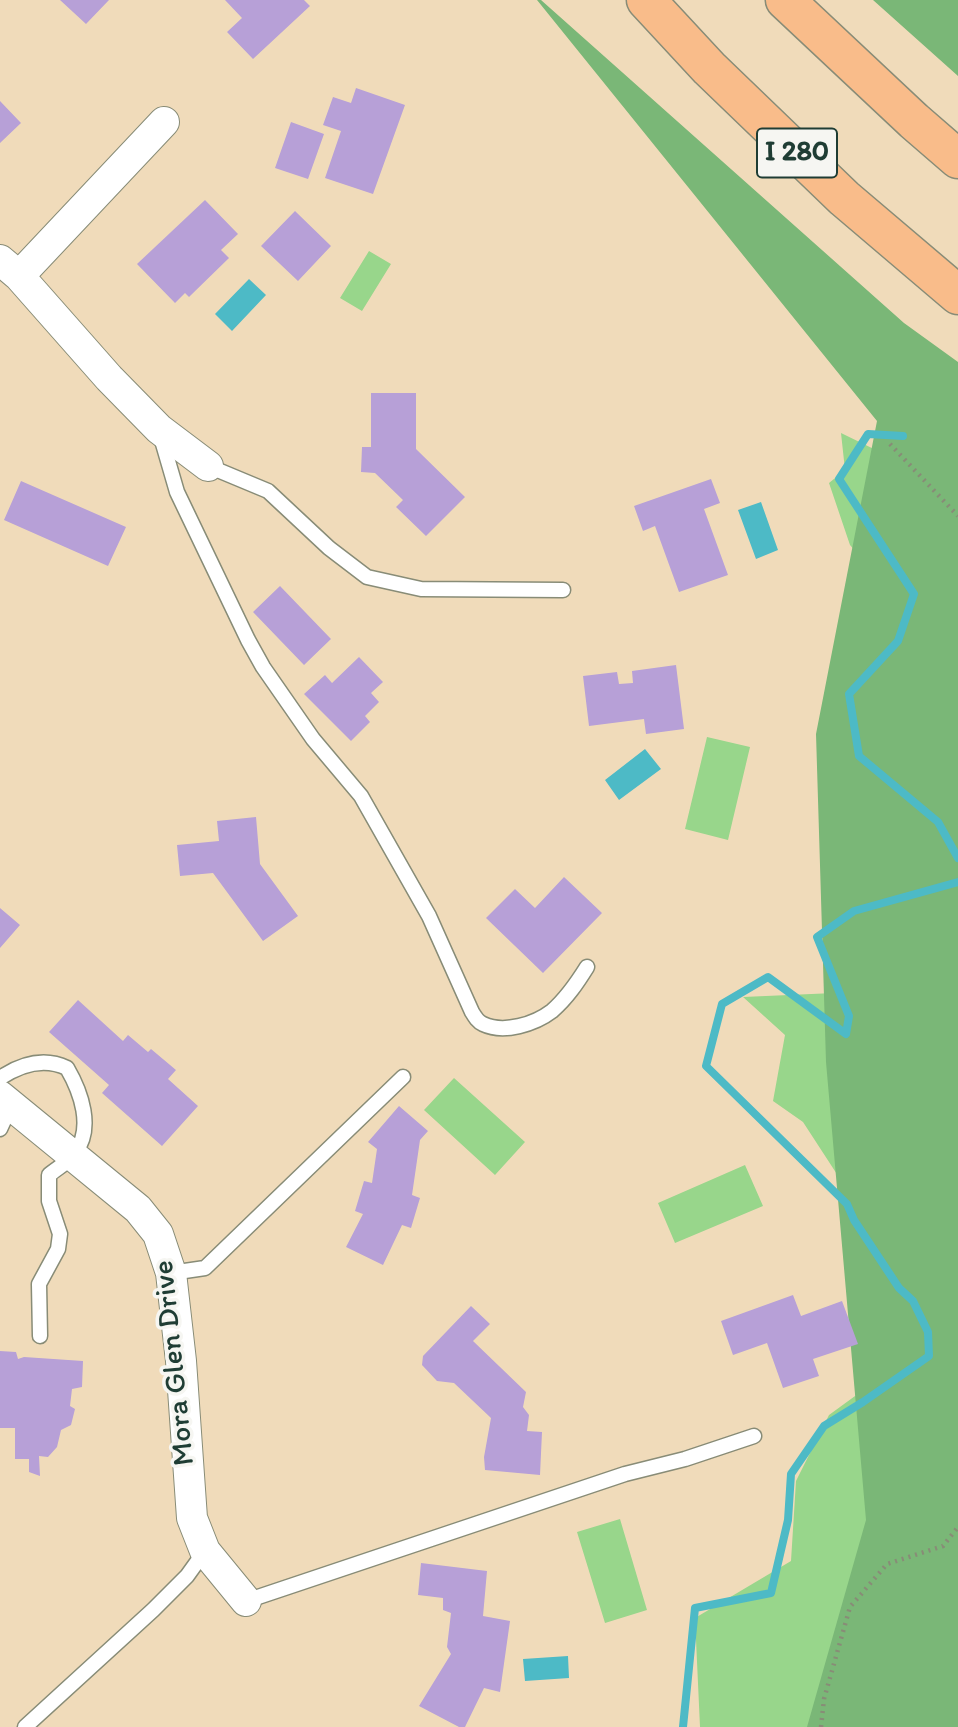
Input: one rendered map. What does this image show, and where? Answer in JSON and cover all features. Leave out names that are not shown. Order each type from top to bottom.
[{"type":"highway","name":"I 280","points":[[646,0],[709,68],[844,198],[958,295]]},
{"type":"highway","points":[[785,0],[958,159]]},
{"type":"street","points":[[164,122],[9,268],[159,429],[208,466]]},
{"type":"street","name":"Mora Glen Drive","points":[[3,1102],[138,1209],[158,1234],[171,1273],[181,1361],[192,1518],[205,1551],[246,1601]]},
{"type":"lane","points":[[159,429],[177,492],[248,640],[263,667],[313,739],[362,796],[429,916],[467,1002],[480,1024],[512,1028],[527,1024],[550,1012],[569,994],[587,967]]},
{"type":"lane","points":[[208,466],[268,491],[329,548],[367,578],[421,589],[563,590]]},
{"type":"lane","points":[[3,1102],[23,1066],[40,1061],[54,1062],[67,1068],[81,1096],[84,1112],[82,1142],[74,1156],[49,1175],[49,1201],[60,1234],[58,1249],[39,1284],[40,1336]]},
{"type":"lane","points":[[171,1273],[205,1268],[403,1077]]},
{"type":"lane","points":[[246,1601],[625,1474],[685,1459],[754,1436]]},
{"type":"lane","points":[[25,1727],[187,1576],[205,1551]]},
{"type":"path","points":[[890,444],[958,516]]},
{"type":"path","points":[[821,1727],[824,1699],[850,1607],[887,1564],[943,1546],[958,1527]]},
{"type":"green space","points":[[537,0],[541,0],[904,323],[958,362],[958,1727],[807,1727],[866,1520],[826,1062],[816,734],[877,421]]},
{"type":"green space","points":[[873,0],[958,0],[958,76]]},
{"type":"green space","points":[[369,251],[391,264],[362,311],[340,298]]},
{"type":"green space","points":[[841,433],[958,490],[958,1727],[700,1727],[695,1618],[791,1561],[796,1481],[829,1415],[877,1380],[844,1185],[803,1122],[773,1101],[785,1035],[743,997],[857,992],[888,589],[850,545],[829,483],[845,470]]},
{"type":"green space","points":[[707,737],[750,747],[728,840],[685,829]]},
{"type":"green space","points":[[454,1078],[525,1142],[495,1175],[424,1110]]},
{"type":"green space","points":[[745,1165],[763,1206],[675,1243],[658,1203]]},
{"type":"green space","points":[[620,1519],[647,1610],[605,1623],[577,1532]]},
{"type":"water","points":[[249,279],[266,295],[232,331],[215,314]]},
{"type":"water","points":[[761,502],[778,550],[756,559],[738,510]]},
{"type":"water","points":[[645,749],[661,769],[619,800],[605,780]]},
{"type":"water","points":[[568,1656],[569,1678],[525,1681],[523,1659]]},
{"type":"building","points":[[60,0],[109,0],[86,24]]},
{"type":"building","points":[[225,0],[304,0],[310,6],[253,59],[227,32],[242,18]]},
{"type":"building","points":[[356,88],[405,105],[373,194],[325,178],[341,131],[323,125],[333,97],[351,103]]},
{"type":"building","points":[[0,101],[21,123],[0,143]]},
{"type":"building","points":[[291,122],[324,134],[308,179],[275,168]]},
{"type":"building","points":[[205,200],[238,234],[221,250],[229,258],[189,297],[185,293],[175,303],[137,264]]},
{"type":"building","points":[[295,211],[331,246],[298,281],[261,246]]},
{"type":"building","points":[[371,393],[416,393],[416,449],[465,497],[426,536],[396,507],[403,500],[375,473],[361,472],[362,447],[371,447]]},
{"type":"building","points":[[711,479],[720,503],[704,509],[728,575],[679,592],[655,526],[643,531],[634,506]]},
{"type":"building","points":[[21,481],[126,527],[108,566],[4,520]]},
{"type":"building","points":[[280,586],[331,639],[304,665],[253,612]]},
{"type":"building","points":[[359,657],[383,682],[371,693],[379,702],[365,716],[370,722],[351,741],[304,694],[325,675],[332,683]]},
{"type":"building","points":[[676,665],[684,729],[646,734],[644,719],[589,726],[583,676],[617,672],[619,684],[633,683],[632,671]]},
{"type":"building","points":[[256,817],[260,864],[298,916],[263,941],[213,873],[180,876],[177,845],[219,841],[217,821]]},
{"type":"building","points":[[564,877],[602,913],[543,973],[486,918],[515,889],[535,908]]},
{"type":"building","points":[[0,908],[20,925],[0,948]]},
{"type":"building","points":[[78,1000],[123,1041],[128,1035],[148,1052],[151,1049],[176,1070],[168,1079],[198,1106],[162,1146],[102,1093],[109,1085],[49,1032]]},
{"type":"building","points":[[399,1106],[428,1131],[420,1140],[412,1195],[420,1198],[411,1228],[402,1225],[383,1265],[346,1247],[363,1214],[355,1211],[364,1181],[372,1183],[377,1149],[368,1142]]},
{"type":"building","points":[[793,1295],[801,1316],[842,1301],[858,1344],[813,1359],[819,1376],[783,1388],[767,1343],[733,1355],[721,1321]]},
{"type":"building","points":[[471,1306],[490,1324],[473,1341],[526,1392],[523,1407],[529,1415],[527,1431],[542,1432],[540,1475],[485,1470],[484,1457],[491,1418],[454,1383],[437,1381],[422,1365],[423,1356]]},
{"type":"building","points":[[0,1351],[16,1352],[18,1359],[24,1357],[83,1361],[82,1387],[72,1389],[70,1406],[75,1409],[71,1425],[61,1430],[57,1447],[48,1457],[39,1456],[40,1476],[29,1472],[29,1459],[15,1459],[15,1428],[0,1428]]},
{"type":"building","points":[[421,1563],[487,1571],[483,1616],[510,1621],[500,1692],[484,1688],[465,1727],[459,1727],[419,1706],[451,1654],[447,1647],[451,1613],[443,1610],[443,1598],[418,1595]]},
{"type":"waterway","points":[[903,436],[868,434],[839,479],[914,594],[898,641],[849,694],[859,756],[938,822],[958,858]]},
{"type":"waterway","points":[[683,1727],[695,1608],[771,1593],[788,1520],[791,1474],[824,1426],[929,1356],[928,1332],[913,1301],[899,1288],[854,1220],[847,1204],[706,1066],[722,1004],[768,977],[846,1034],[849,1016],[817,937],[854,911],[958,882]]}]
